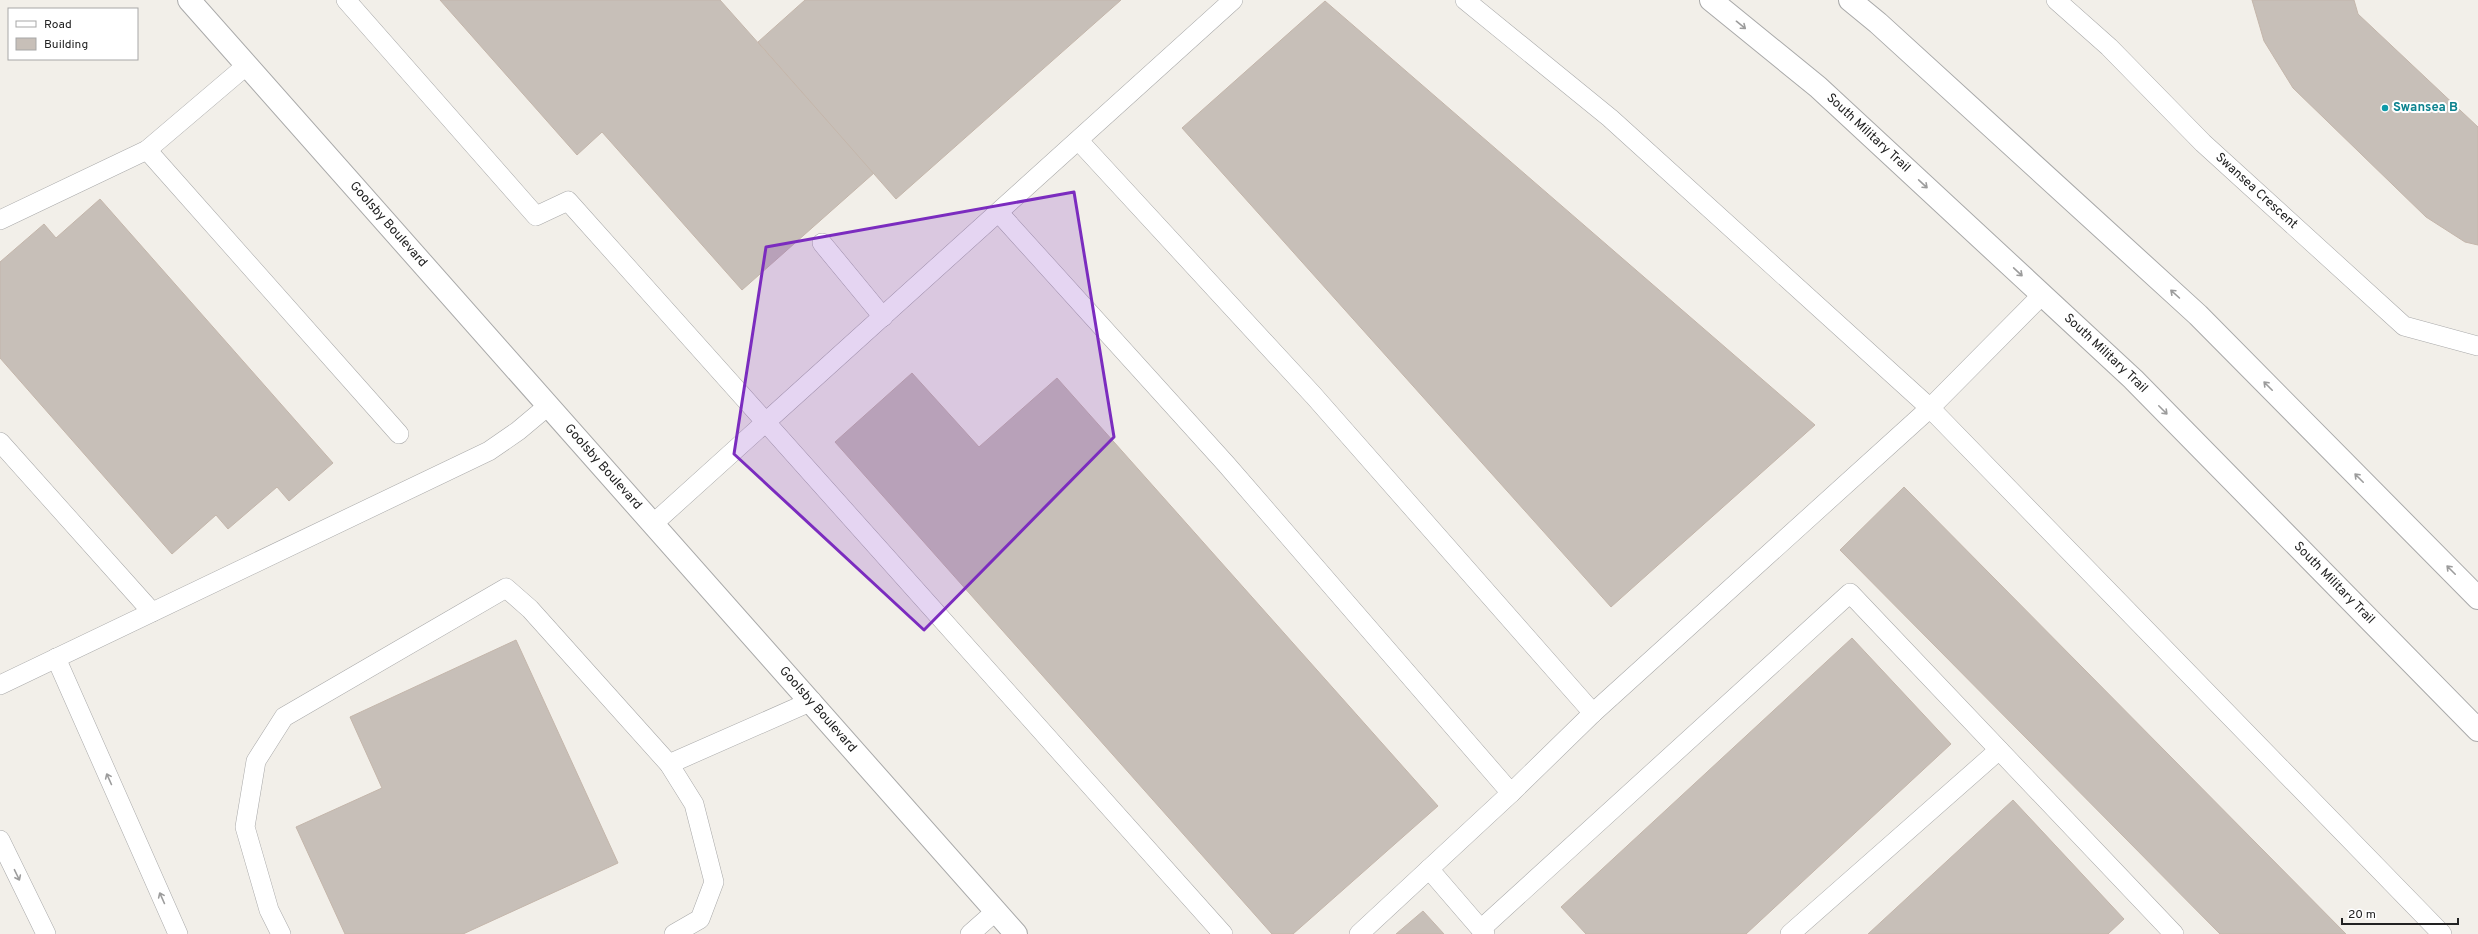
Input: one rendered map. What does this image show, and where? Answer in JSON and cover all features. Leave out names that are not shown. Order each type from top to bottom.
[{"type":"street","name":"Goolsby Boulevard","points":[[189,0],[812,701],[1016,934]]},
{"type":"street","name":"South Military Trail","points":[[1711,0],[1818,88],[2133,379],[2478,730]]},
{"type":"street","points":[[1850,0],[1878,23],[2198,315],[2478,598]]},
{"type":"lane","points":[[346,0],[536,216],[568,201],[1223,934]]},
{"type":"lane","points":[[654,523],[767,423],[1233,0]]},
{"type":"lane","points":[[1465,0],[1610,118],[1930,408],[2442,934]]},
{"type":"lane","name":"Swansea Crescent","points":[[2056,0],[2109,47],[2204,143],[2404,326],[2478,346]]},
{"type":"lane","points":[[0,220],[147,150],[246,65]]},
{"type":"lane","points":[[1078,141],[1314,396],[1593,713]]},
{"type":"lane","points":[[147,150],[399,434]]},
{"type":"lane","points":[[999,213],[1226,464],[1511,793]]},
{"type":"lane","points":[[822,243],[883,318]]},
{"type":"lane","points":[[1359,934],[1511,793],[1593,713],[1930,408],[2042,295]]},
{"type":"lane","points":[[0,685],[489,451],[518,431],[549,405]]},
{"type":"lane","points":[[0,442],[152,612]]},
{"type":"lane","points":[[281,934],[269,910],[245,828],[256,761],[284,717],[506,588],[530,609],[669,764],[694,804],[714,882],[700,919],[674,934]]},
{"type":"lane","points":[[1429,869],[1483,931],[1850,593],[2174,934]]},
{"type":"lane","points":[[56,658],[178,934]]},
{"type":"lane","points":[[669,764],[812,701]]},
{"type":"lane","points":[[1790,934],[1999,750]]},
{"type":"lane","points":[[0,840],[46,934]]},
{"type":"lane","points":[[970,934],[996,911]]},
{"type":"highlighted area","points":[[1074,192],[1114,437],[924,630],[734,454],[766,247]]},
{"type":"building","points":[[440,0],[720,0],[874,173],[742,290],[602,132],[577,155]]},
{"type":"building","points":[[805,0],[1121,0],[896,199],[758,42]]},
{"type":"building","name":"Swansea B","points":[[2252,0],[2354,0],[2358,14],[2478,127],[2478,245],[2465,242],[2426,217],[2293,88],[2264,41]]},
{"type":"building","points":[[1325,1],[1815,425],[1611,607],[1182,128]]},
{"type":"building","points":[[100,199],[333,463],[289,501],[277,487],[228,529],[216,515],[172,554],[0,358],[0,262],[44,224],[56,238]]},
{"type":"building","points":[[912,373],[979,447],[1057,378],[1438,806],[1293,934],[1272,934],[835,442]]},
{"type":"building","points":[[1904,487],[2346,934],[2220,934],[1840,550]]},
{"type":"building","points":[[1852,638],[1951,744],[1746,934],[1586,934],[1561,907]]},
{"type":"building","points":[[516,640],[618,863],[463,934],[345,934],[296,827],[382,788],[350,717]]},
{"type":"building","points":[[2013,800],[2124,919],[2108,934],[1868,934]]},
{"type":"building","points":[[1423,911],[1444,934],[1396,934]]},
{"type":"place","name":"Swansea B","points":[[2385,108]]}]
